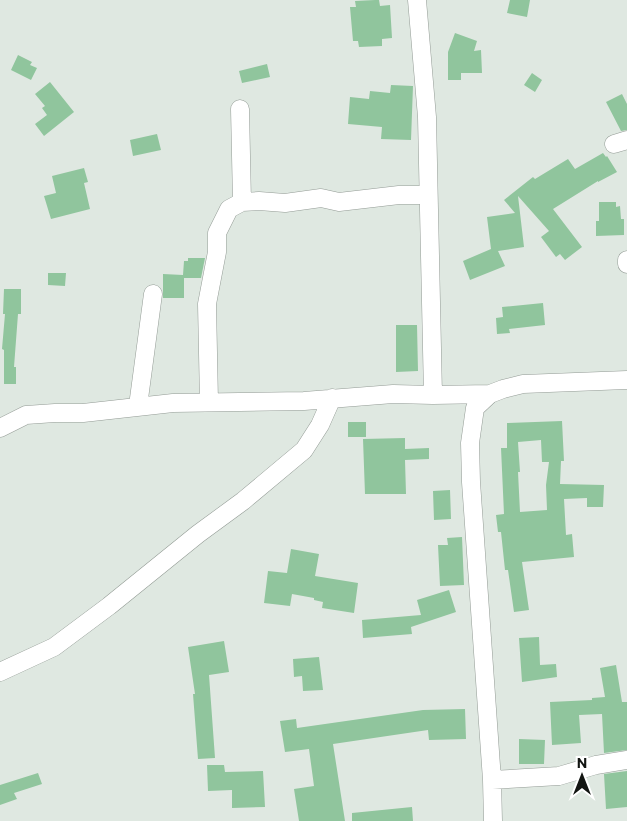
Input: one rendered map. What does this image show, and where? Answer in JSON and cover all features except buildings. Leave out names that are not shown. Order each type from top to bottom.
[{"type":"street","points":[[418,0],[427,117],[433,395]]},
{"type":"street","points":[[240,109],[242,202]]},
{"type":"street","points":[[209,402],[207,304],[217,252],[217,233],[229,209],[242,202],[285,203],[321,198],[346,201],[399,195],[428,195]]},
{"type":"street","points":[[138,406],[153,294]]},
{"type":"street","points":[[492,821],[492,780],[471,482],[470,442],[475,408],[490,394],[503,388],[524,384],[627,380]]},
{"type":"street","points":[[0,428],[26,415],[83,413],[138,406],[209,402],[304,401],[393,394],[490,394]]},
{"type":"street","points":[[0,672],[54,647],[243,501],[304,450],[320,425],[332,398]]},
{"type":"street","points":[[492,780],[559,776],[596,765],[627,760]]}]
